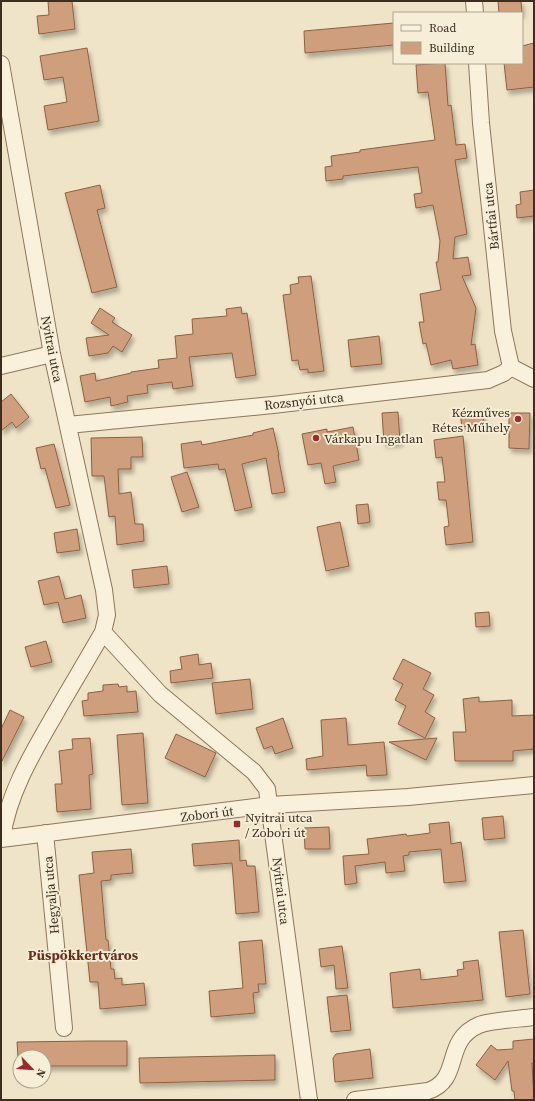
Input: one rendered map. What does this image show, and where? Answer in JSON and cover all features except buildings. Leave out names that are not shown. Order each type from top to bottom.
[{"type":"street","points":[[474,1],[475,12]]},
{"type":"street","name":"Nyitrai utca","points":[[1,64],[52,354],[104,590],[107,615],[103,632],[38,743],[15,791],[4,821],[2,838]]},
{"type":"street","name":"Bártfai utca","points":[[477,64],[481,123],[503,330],[511,367]]},
{"type":"street","points":[[1,366],[52,354]]},
{"type":"street","points":[[511,367],[534,379]]},
{"type":"street","name":"Rozsnyói utca","points":[[68,425],[274,405],[488,380],[504,373],[511,367]]},
{"type":"street","name":"Nyitrai utca","points":[[103,632],[160,694],[254,772],[266,789],[270,805],[309,1100]]},
{"type":"street","name":"Zobori út","points":[[2,838],[270,805],[408,797],[534,786]]},
{"type":"street","name":"Hegyalja utca","points":[[45,833],[64,1028]]},
{"type":"street","points":[[355,1100],[428,1091],[438,1087],[449,1072],[455,1049],[460,1040],[470,1030],[480,1024],[534,1017]]},
{"type":"place","name":"Kézműves Rétes Műhely","points":[[518,419]]},
{"type":"place","name":"Várkapu Ingatlan","points":[[316,438]]},
{"type":"place","name":"Nyitrai utca / Zobori út","points":[[237,824]]},
{"type":"district","name":"Püspökkertváros","points":[[83,955]]}]
